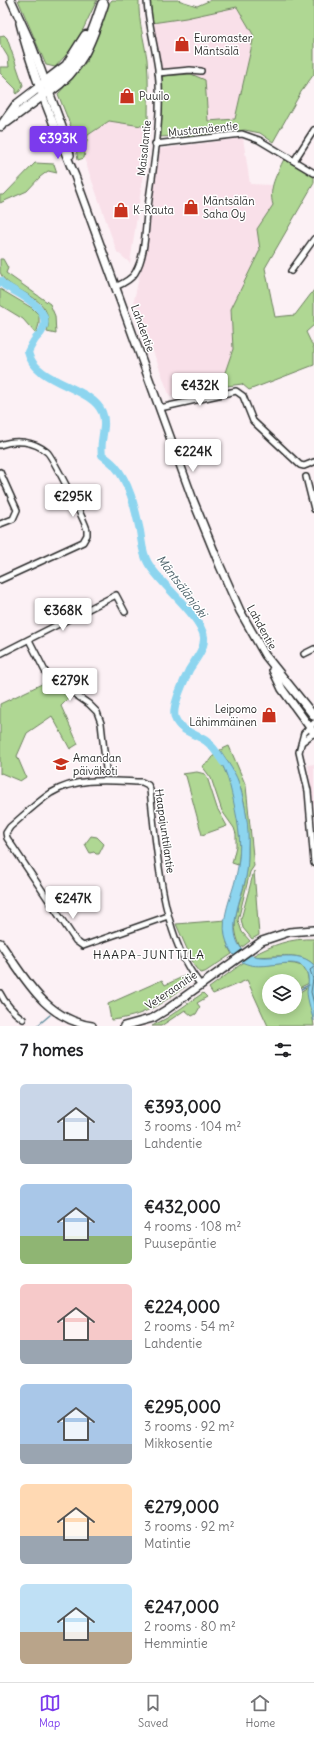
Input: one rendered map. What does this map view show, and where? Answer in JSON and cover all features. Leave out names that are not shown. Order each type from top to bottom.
[{"type":"highway","points":[[45,88],[67,66],[87,35],[104,2]]},
{"type":"main road","name":"Lahdentie","points":[[11,0],[20,23],[32,46],[45,88],[65,135],[75,176],[193,500],[220,566],[250,630],[270,662],[314,716]]},
{"type":"main road","points":[[0,126],[45,88]]},
{"type":"main road","name":"Lahdentie","points":[[270,662],[282,689],[313,730]]},
{"type":"main road","name":"Veteraanitie","points":[[124,1026],[153,1018],[262,941],[289,932],[314,930]]},
{"type":"main road","points":[[0,942],[2,950],[44,1003],[77,1024],[92,1026]]},
{"type":"street","name":"Maisalantie","points":[[116,287],[134,275],[140,261],[155,144],[159,102],[158,73],[148,14],[148,0]]},
{"type":"street","points":[[158,73],[190,70],[201,71]]},
{"type":"street","points":[[294,161],[314,130]]},
{"type":"street","name":"Mustamäentie","points":[[155,144],[242,134],[259,140],[314,173]]},
{"type":"street","points":[[291,271],[314,239]]},
{"type":"street","points":[[160,408],[236,391],[243,396],[253,421],[300,465],[304,466],[314,462]]},
{"type":"street","points":[[0,445],[14,440],[30,444],[49,454],[87,530],[87,535],[83,542],[0,580]]},
{"type":"street","points":[[0,472],[17,510],[13,519],[0,524]]},
{"type":"street","points":[[306,477],[314,509]]},
{"type":"street","points":[[0,654],[116,596],[125,612]]},
{"type":"street","points":[[29,640],[47,675],[89,704],[99,716],[106,769]]},
{"type":"street","points":[[304,654],[314,649]]},
{"type":"street","points":[[313,730],[302,742],[299,752],[308,791],[314,863]]},
{"type":"street","name":"Haapajunttilantie","points":[[168,916],[83,946],[72,934],[7,838],[6,833],[10,827],[50,794],[59,789],[94,780],[142,782],[148,785],[150,790],[168,916],[187,965],[200,984]]},
{"type":"street","points":[[0,993],[5,1003],[12,1011],[23,1019]]},
{"type":"shaded area","points":[[237,7],[254,36],[235,119],[208,121],[204,80],[191,74],[162,76],[152,23]]},
{"type":"shaded area","points":[[109,121],[148,127],[142,183],[130,263],[117,252],[84,158],[88,135]]},
{"type":"shaded area","points":[[243,138],[250,184],[272,185],[271,197],[273,205],[257,229],[260,250],[231,309],[233,349],[220,387],[170,397],[134,300],[148,237],[159,149]]},
{"type":"shaded area","points":[[314,764],[314,810],[308,765]]},
{"type":"green space","points":[[18,0],[97,0],[76,44],[55,67],[46,65]]},
{"type":"green space","points":[[112,0],[139,0],[140,22],[148,68],[148,127],[109,121],[88,135],[84,158],[78,160],[73,132],[58,94],[87,61],[107,6]]},
{"type":"green space","points":[[150,0],[178,0],[197,6],[211,0],[314,0],[314,74],[301,92],[273,142],[260,133],[245,130],[204,135],[159,137],[162,76],[191,74],[205,80],[208,121],[235,119],[254,36],[237,7],[186,18],[152,23]]},
{"type":"green space","points":[[4,35],[7,38],[23,85],[20,91],[16,94],[16,89],[0,73],[0,67],[9,67],[8,57],[0,44],[0,36]]},
{"type":"green space","points":[[284,159],[314,175],[314,183],[265,268],[275,317],[295,315],[314,290],[314,325],[306,332],[314,349],[314,365],[249,390],[242,384],[220,387],[233,349],[231,309],[260,250],[257,229],[273,205],[272,187]]},
{"type":"green space","points":[[35,163],[54,164],[57,173],[48,171],[27,191],[0,203],[0,195],[4,195]]},
{"type":"green space","points":[[0,259],[3,259],[8,268],[6,273],[50,304],[55,316],[56,334],[47,332],[48,319],[45,309],[30,296],[4,279],[0,272]]},
{"type":"green space","points":[[0,289],[32,308],[39,315],[39,324],[36,334],[23,319],[0,305]]},
{"type":"green space","points":[[46,682],[70,697],[61,706],[78,744],[70,749],[52,716],[27,733],[17,756],[26,777],[20,781],[1,773],[0,774],[0,704]]},
{"type":"green space","points":[[229,746],[246,786],[254,866],[250,872],[238,920],[242,932],[250,941],[241,948],[237,938],[235,920],[246,876],[248,856],[247,830],[244,804],[239,785],[220,750]]},
{"type":"green space","points":[[215,754],[222,764],[236,807],[240,839],[238,865],[232,863],[236,846],[236,834],[234,828],[222,811],[211,778],[202,766],[210,761]]},
{"type":"green space","points":[[197,772],[205,774],[207,777],[217,808],[227,826],[202,835],[186,776],[182,774]]},
{"type":"green space","points":[[91,836],[97,837],[104,844],[99,854],[94,852],[90,853],[85,844]]},
{"type":"green space","points":[[254,871],[259,935],[252,939],[243,928],[241,919]]},
{"type":"green space","points":[[226,920],[227,942],[232,954],[205,972],[200,973],[195,967],[176,924]]},
{"type":"green space","points":[[314,939],[314,965],[308,960],[300,957],[252,956],[282,943]]},
{"type":"green space","points":[[244,962],[258,965],[288,963],[302,966],[307,973],[309,983],[302,986],[302,974],[262,974],[262,1013],[247,980],[213,994],[209,988]]},
{"type":"green space","points":[[187,975],[188,982],[186,986],[160,1004],[133,1016],[111,1020],[108,1004],[162,980],[165,985]]},
{"type":"green space","points":[[308,987],[308,996],[310,999],[314,1026],[268,1026],[263,1014],[302,1014],[302,991]]},
{"type":"green space","points":[[203,993],[207,997],[197,1003],[200,1007],[196,1014],[192,1016],[185,1010],[161,1026],[152,1026],[167,1018]]},
{"type":"water","points":[[220,750],[237,777],[247,817],[248,866],[236,913],[235,932],[237,940],[241,948],[248,954],[257,957],[297,956],[306,959],[314,965],[314,1021],[308,998],[308,977],[305,969],[298,964],[288,963],[265,966],[241,962],[232,952],[225,936],[224,921],[236,877],[240,846],[237,819],[227,775],[215,754]]},
{"type":"waterway","name":"Mäntsälänjoki","points":[[0,281],[33,303],[43,316],[45,323],[42,331],[28,352],[33,363],[41,371],[52,378],[87,396],[96,403],[102,412],[104,417],[101,450],[102,455],[120,472],[128,488],[136,514],[144,555],[161,580],[196,620],[204,637],[203,646],[189,670],[179,694],[175,707],[175,718],[177,723],[184,729],[209,743],[223,762]]},
{"type":"waterway","points":[[302,988],[309,985]]},
{"type":"waterway","points":[[37,1026],[50,1015]]},
{"type":"place","name":"Euromaster Mäntsälä","points":[[182,44]]},
{"type":"place","name":"Puuilo","points":[[127,96]]},
{"type":"place","name":"Mäntsälän Saha Oy","points":[[191,207]]},
{"type":"place","name":"K-Rauta","points":[[121,210]]},
{"type":"place","name":"Leipomo Lähimmäinen","points":[[269,715]]},
{"type":"place","name":"Amandan päiväkoti","points":[[61,764]]},
{"type":"district","name":"HAAPA-JUNTTILA","points":[[149,954]]}]
